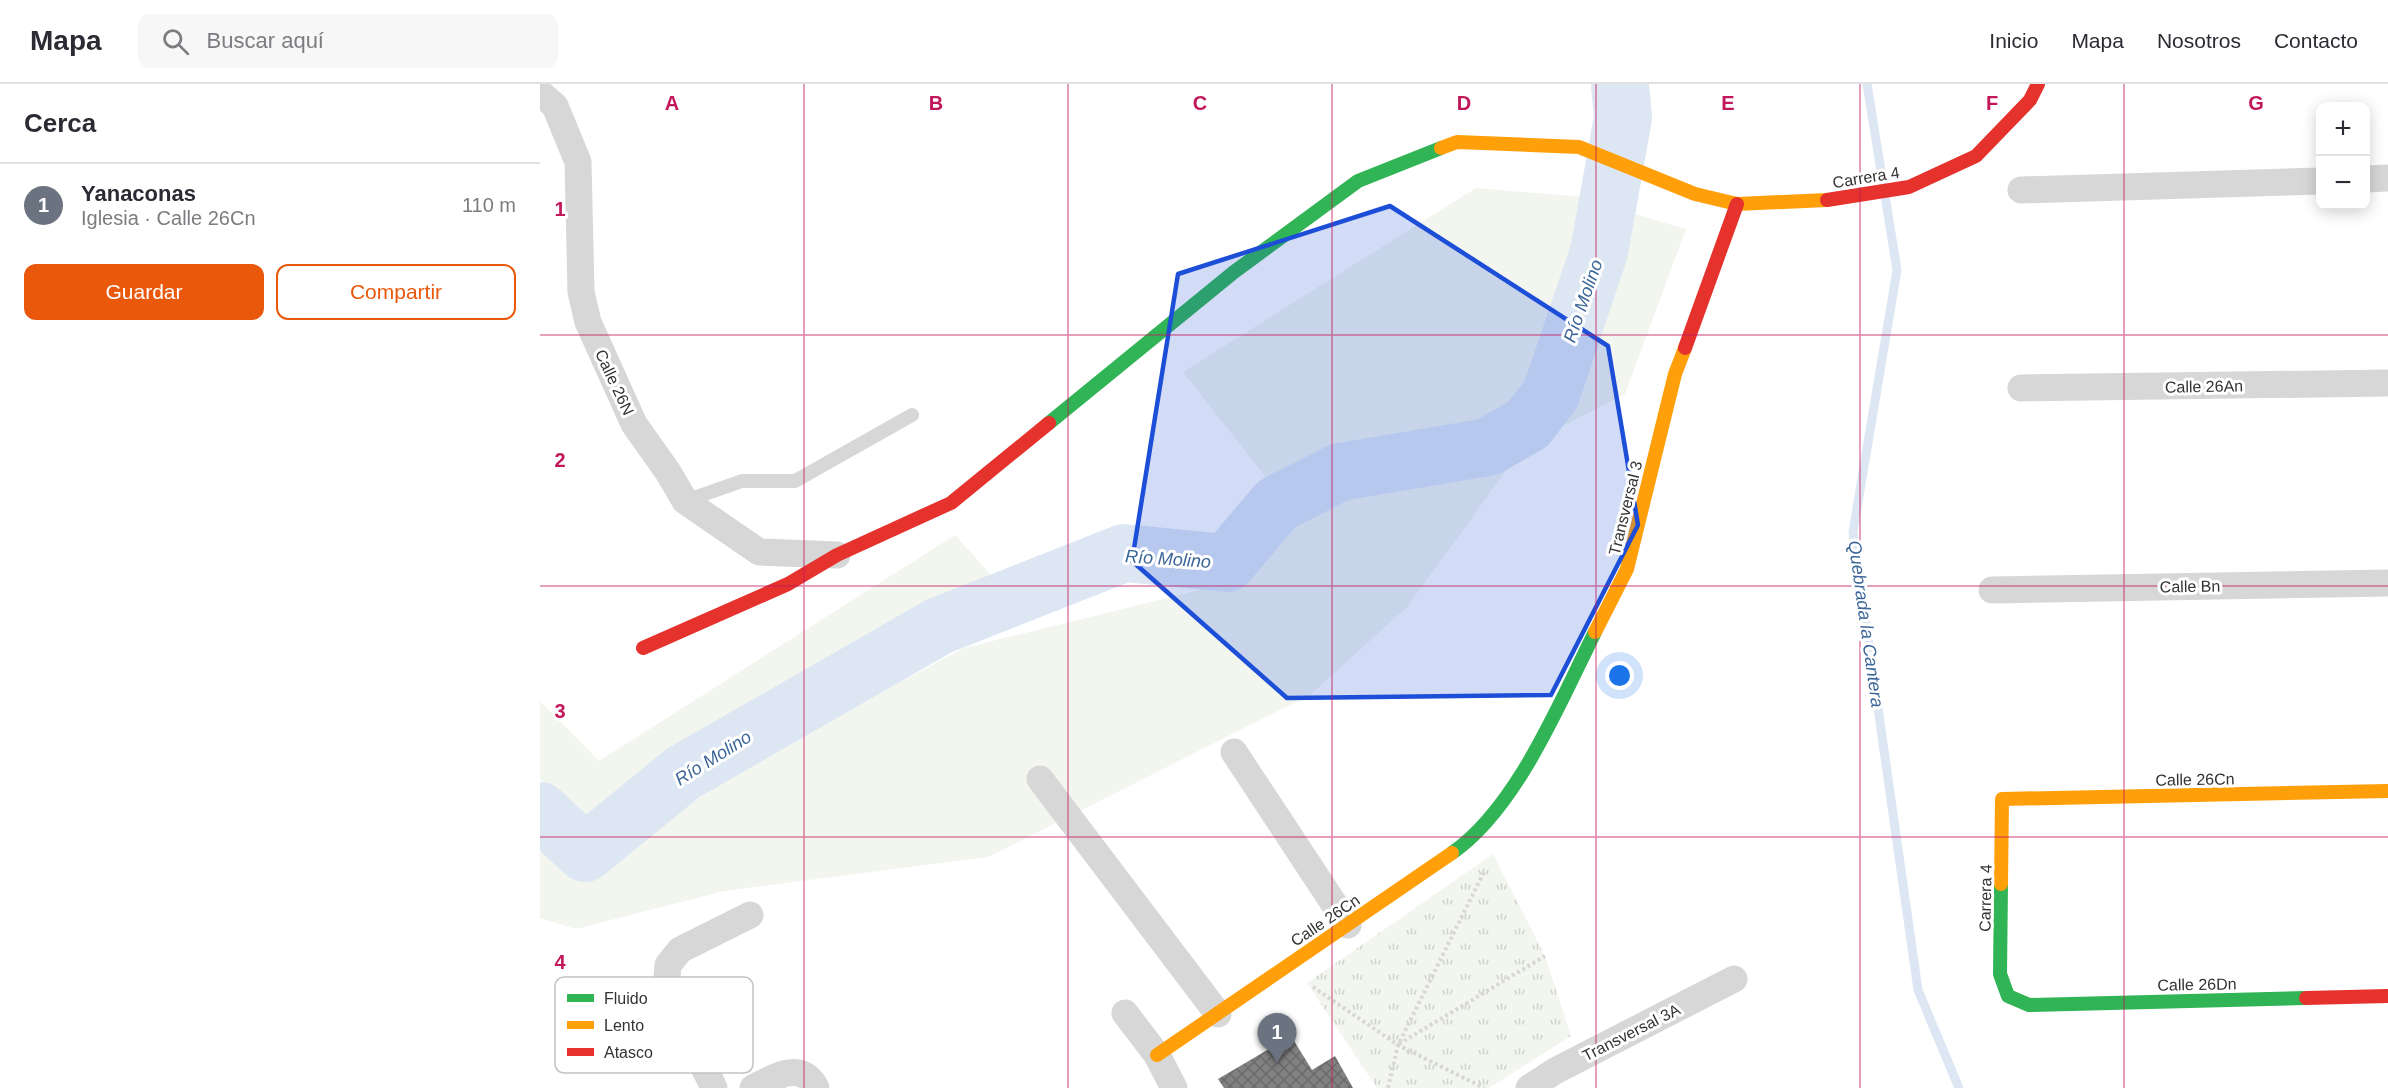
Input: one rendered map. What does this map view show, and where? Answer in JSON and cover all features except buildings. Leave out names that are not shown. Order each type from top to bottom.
[{"type":"street","name":"Carrera 4","points":[[643,648],[788,584],[837,555],[951,503],[1234,272],[1358,180],[1457,142],[1579,147],[1695,194],[1737,204],[1822,201],[1909,187],[1976,156],[2030,100],[2037,84]]},
{"type":"street","name":"Calle 26N","points":[[540,93],[555,106],[578,162],[580,292],[588,322],[634,424],[669,472],[685,501],[759,552],[837,555]]},
{"type":"street","points":[[2370,179],[2388,178]]},
{"type":"street","points":[[2021,190],[2316,180]]},
{"type":"street","name":"Transversal 3","points":[[1502,802],[1531,759],[1627,569],[1675,374],[1737,204]]},
{"type":"street","name":"Calle 26An","points":[[2021,388],[2388,383]]},
{"type":"street","name":"Calle Bn","points":[[1992,590],[2388,583]]},
{"type":"street","points":[[1234,752],[1348,925]]},
{"type":"street","points":[[1040,779],[1218,1014]]},
{"type":"street","name":"Calle 26Cn","points":[[2002,799],[2388,791]]},
{"type":"street","name":"Carrera 4","points":[[2002,799],[2000,974],[2008,996]]},
{"type":"street","name":"Calle 26Cn","points":[[1156,1055],[1465,844],[1502,802]]},
{"type":"street","points":[[667,977],[668,965],[680,950],[750,915]]},
{"type":"street","name":"Transversal 3A","points":[[1529,1088],[1555,1071],[1734,979]]},
{"type":"street","name":"Calle 26Dn","points":[[2008,996],[2029,1005],[2388,996]]},
{"type":"street","points":[[1125,1013],[1156,1055],[1174,1088]]},
{"type":"street","points":[[753,1088],[786,1071],[802,1075],[816,1088]]},
{"type":"street","points":[[707,1073],[714,1088]]},
{"type":"lane","points":[[685,501],[742,482],[795,481],[912,415]]},
{"type":"path","points":[[1388,1088],[1398,1045],[1488,864]]},
{"type":"path","points":[[1398,1045],[1545,956]]},
{"type":"path","points":[[1287,966],[1398,1045],[1484,1088]]},
{"type":"highlighted area","points":[[1390,206],[1608,346],[1638,525],[1551,695],[1287,698],[1132,561],[1178,274]]},
{"type":"green space","points":[[1476,188],[1585,197],[1529,401],[1448,440],[1336,460],[1276,490],[1183,372]]},
{"type":"green space","points":[[1624,211],[1686,229],[1625,394],[1536,440],[1516,457],[1407,607],[1310,695],[988,857],[724,891],[576,929],[540,918],[540,823],[587,875],[760,756],[964,648],[1232,582],[1269,536],[1340,489],[1527,439],[1568,391]]},
{"type":"green space","points":[[955,535],[992,576],[875,643],[586,830],[540,779],[540,701],[599,761]]},
{"type":"green space","points":[[1493,854],[1545,956],[1571,1036],[1489,1088],[1377,1088],[1307,983]]},
{"type":"waterway","name":"Río Molino","points":[[540,811],[585,853],[683,773],[939,626],[1124,553],[1227,563],[1277,504],[1340,472],[1488,447],[1528,424],[1551,394],[1599,252],[1623,118],[1620,84]]},
{"type":"waterway","name":"Quebrada la Cantera","points":[[1867,84],[1897,270],[1853,532],[1918,990],[1959,1088]]},
{"type":"traffic: fast","points":[[1049,423],[1234,272],[1358,181],[1441,148]]},
{"type":"traffic: fast","points":[[1452,853],[1497,809],[1517,782],[1552,721],[1595,632]]},
{"type":"traffic: fast","points":[[2001,884],[2000,974],[2008,996],[2029,1005],[2306,998]]},
{"type":"traffic: slow","points":[[1441,148],[1457,142],[1579,147],[1695,194],[1737,204],[1827,200]]},
{"type":"traffic: slow","points":[[1595,632],[1627,569],[1675,374],[1685,348]]},
{"type":"traffic: slow","points":[[2001,884],[2002,799],[2388,791]]},
{"type":"traffic: slow","points":[[1157,1055],[1452,853]]},
{"type":"traffic: jam","points":[[1827,200],[1909,187],[1976,156],[2030,100],[2038,84]]},
{"type":"traffic: jam","points":[[1685,348],[1737,204]]},
{"type":"traffic: jam","points":[[643,648],[788,584],[837,555],[951,503],[1049,423]]},
{"type":"traffic: jam","points":[[2306,998],[2388,996]]},
{"type":"place","name":"Yanaconas","points":[[1277,1063]]}]
